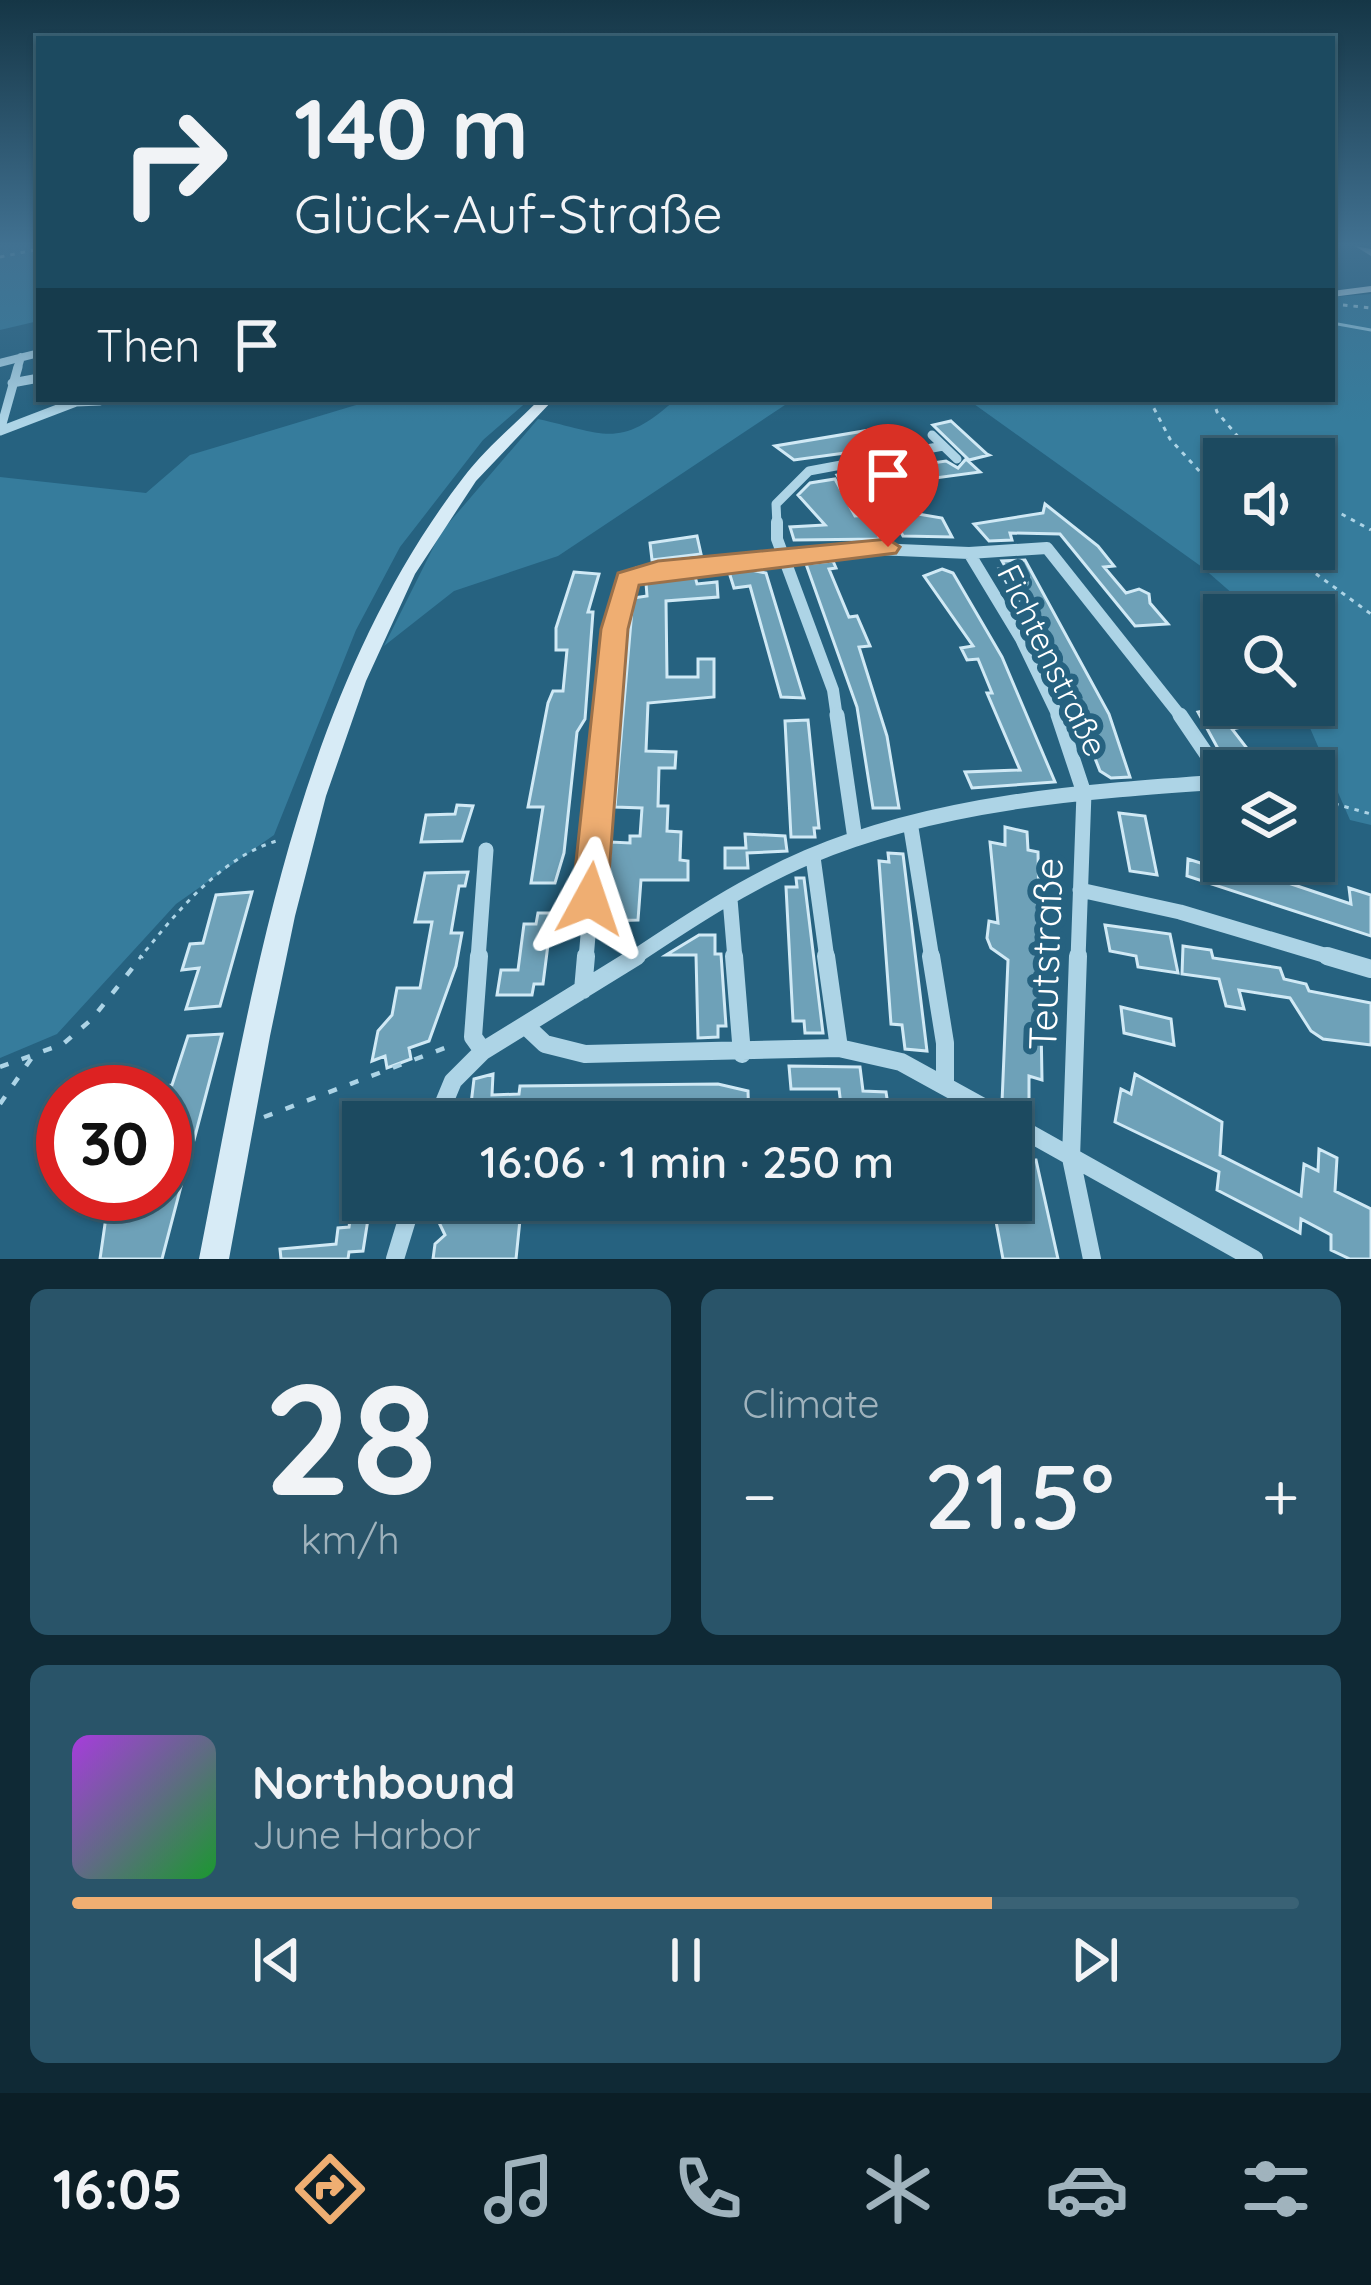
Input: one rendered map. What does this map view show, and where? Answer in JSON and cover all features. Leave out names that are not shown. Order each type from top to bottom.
[{"type":"main road","points":[[214,1259],[281,937],[314,807],[354,690],[388,614],[452,501],[508,434],[544,402]]},
{"type":"street","points":[[0,363],[36,354]]},
{"type":"street","points":[[0,431],[20,357]]},
{"type":"street","points":[[12,383],[36,379]]},
{"type":"street","points":[[0,431],[76,402]]},
{"type":"street","points":[[932,435],[957,459]]},
{"type":"street","points":[[855,839],[833,690],[773,522],[776,504],[796,478],[847,460],[943,446]]},
{"type":"street","points":[[583,990],[614,629],[627,579],[658,570],[888,547],[970,553],[1047,548],[1161,687],[1203,750]]},
{"type":"street","name":"Fichtenstraße","points":[[970,553],[1049,698],[1084,793]]},
{"type":"street","points":[[478,1044],[528,1028],[730,899],[855,839],[1084,793],[1203,783]]},
{"type":"street","name":"Teutstraße","points":[[1084,793],[1071,1158],[1092,1259]]},
{"type":"street","points":[[911,828],[935,964],[945,1084]]},
{"type":"street","points":[[445,1101],[478,1044],[486,850]]},
{"type":"street","points":[[813,857],[839,1048]]},
{"type":"street","points":[[1080,890],[1180,912],[1371,969]]},
{"type":"street","points":[[730,899],[742,1054]]},
{"type":"street","points":[[528,1028],[544,1045],[585,1054],[742,1054],[839,1048],[887,1057],[974,1101]]},
{"type":"street","points":[[1032,1135],[1254,1259]]},
{"type":"street","points":[[395,1259],[406,1221]]},
{"type":"path","points":[[1339,305],[1371,308]]},
{"type":"path","points":[[1152,402],[1170,439],[1203,475]]},
{"type":"path","points":[[1214,402],[1239,438]]},
{"type":"path","points":[[1335,510],[1371,530]]},
{"type":"path","points":[[1311,570],[1371,614]]},
{"type":"path","points":[[1335,804],[1371,814]]},
{"type":"path","points":[[0,1067],[63,1045],[92,1019],[186,900],[262,845],[287,838]]},
{"type":"path","points":[[278,1114],[478,1044]]},
{"type":"path","points":[[0,1104],[33,1056]]},
{"type":"shaded area","points":[[0,305],[36,305],[36,324],[0,330]]},
{"type":"shaded area","points":[[1335,305],[1371,305],[1371,825],[1350,820],[1335,786],[1335,750],[1320,750],[1309,726],[1335,726],[1335,594],[1233,594],[1205,570],[1335,570],[1335,438],[1203,438],[1203,568],[971,402],[1335,402]]},
{"type":"shaded area","points":[[366,402],[527,402],[483,440],[400,547],[356,630],[274,835],[176,904],[57,1034],[0,1058],[0,477],[146,493],[190,455]]},
{"type":"shaded area","points":[[672,402],[789,402],[558,556],[454,591],[384,646],[441,532],[538,419],[611,434],[640,426]]},
{"type":"building","points":[[951,421],[989,455],[969,460],[933,425]]},
{"type":"building","points":[[882,428],[896,446],[794,460],[775,446]]},
{"type":"building","points":[[966,459],[980,472],[846,490],[837,475],[909,462],[912,466],[946,461],[958,468]]},
{"type":"building","points":[[835,479],[855,516],[870,515],[880,539],[794,540],[790,527],[825,525],[798,495],[810,483]]},
{"type":"building","points":[[1045,504],[1098,546],[1114,566],[1104,567],[1126,593],[1139,589],[1149,594],[1150,603],[1168,624],[1135,626],[1060,534],[1010,533],[1012,540],[989,541],[974,524],[1043,513]]},
{"type":"building","points":[[891,514],[942,518],[952,537],[903,536]]},
{"type":"building","points":[[697,536],[701,554],[652,560],[650,543]]},
{"type":"building","points":[[1025,560],[1109,714],[1130,777],[1111,778],[1100,771],[1061,672],[999,569],[1006,568],[1002,561]]},
{"type":"building","points":[[833,561],[836,568],[829,569],[849,617],[857,616],[870,646],[859,647],[887,736],[899,808],[873,808],[857,707],[806,564]]},
{"type":"building","points":[[942,569],[953,573],[1002,657],[1055,782],[972,788],[965,772],[1020,770],[987,693],[992,693],[978,659],[967,660],[961,648],[973,646],[924,576]]},
{"type":"building","points":[[574,572],[599,574],[588,612],[593,612],[585,719],[577,732],[564,853],[555,883],[531,883],[543,807],[528,807],[548,703],[553,691],[563,691],[567,650],[556,650],[556,628]]},
{"type":"building","points":[[729,572],[766,573],[804,698],[781,697],[750,586],[734,588]]},
{"type":"building","points":[[695,576],[697,584],[717,582],[718,597],[666,601],[667,677],[698,677],[698,659],[714,659],[714,697],[648,703],[646,751],[676,752],[675,768],[659,768],[658,806],[668,806],[667,831],[681,832],[680,860],[688,861],[688,880],[641,880],[638,920],[604,921],[611,842],[630,843],[630,836],[640,836],[642,808],[615,807],[633,598],[647,596],[646,583]]},
{"type":"building","points":[[808,720],[819,828],[814,828],[815,837],[791,837],[785,721]]},
{"type":"building","points":[[1206,726],[1246,726],[1232,729],[1246,747],[1219,750]]},
{"type":"building","points":[[457,805],[473,806],[462,841],[421,842],[426,815],[455,814]]},
{"type":"building","points":[[1119,813],[1145,816],[1157,875],[1130,871]]},
{"type":"building","points":[[1005,827],[1027,832],[1028,850],[1038,852],[1042,1080],[1029,1076],[1029,1101],[1002,1101],[1008,960],[991,948],[987,938],[989,921],[998,923],[990,842],[1005,845]]},
{"type":"building","points":[[745,834],[785,836],[787,851],[747,853],[748,868],[725,868],[725,848],[746,848]]},
{"type":"building","points":[[888,853],[903,854],[927,1051],[905,1049],[902,1025],[891,1024],[879,861],[889,862]]},
{"type":"building","points":[[1188,859],[1203,864],[1203,881],[1187,876]]},
{"type":"building","points":[[468,872],[465,886],[459,886],[451,933],[462,933],[456,966],[429,1041],[409,1048],[411,1059],[387,1068],[385,1056],[372,1061],[378,1031],[392,1015],[397,988],[420,988],[432,922],[415,922],[425,873]]},
{"type":"building","points":[[796,878],[804,878],[823,1033],[805,1033],[804,1021],[793,1021],[786,887],[797,887]]},
{"type":"building","points":[[1205,882],[1285,882],[1351,904],[1349,888],[1371,895],[1371,936]]},
{"type":"building","points":[[252,892],[220,1006],[186,1009],[199,968],[182,970],[190,944],[203,943],[216,895]]},
{"type":"building","points":[[538,913],[552,913],[543,984],[534,984],[532,995],[497,995],[501,970],[518,970],[524,924],[536,924]]},
{"type":"building","points":[[1105,925],[1170,934],[1178,973],[1138,967],[1136,956],[1110,951]]},
{"type":"building","points":[[699,935],[715,935],[715,954],[721,954],[726,1026],[718,1026],[718,1037],[698,1038],[696,955],[666,955]]},
{"type":"building","points":[[1183,946],[1211,950],[1213,958],[1280,968],[1284,979],[1306,984],[1309,991],[1371,1003],[1371,1045],[1323,1039],[1311,1031],[1290,998],[1239,990],[1244,1009],[1226,1006],[1219,979],[1182,974]]},
{"type":"building","points":[[1121,1007],[1171,1019],[1174,1045],[1124,1033]]},
{"type":"building","points":[[222,1034],[192,1140],[192,1065],[179,1065],[188,1036]]},
{"type":"building","points":[[789,1066],[860,1067],[863,1091],[886,1092],[887,1101],[840,1101],[839,1089],[791,1089]]},
{"type":"building","points":[[493,1074],[492,1095],[519,1094],[520,1086],[718,1084],[748,1091],[748,1101],[471,1101],[474,1079]]},
{"type":"building","points":[[1135,1074],[1222,1122],[1220,1155],[1301,1196],[1304,1164],[1318,1171],[1319,1149],[1337,1158],[1335,1191],[1371,1209],[1371,1259],[1350,1259],[1331,1250],[1331,1235],[1301,1219],[1300,1233],[1217,1190],[1219,1172],[1115,1122],[1121,1089],[1131,1094]]},
{"type":"building","points":[[1032,1160],[1036,1160],[1058,1259],[1003,1259],[996,1221],[1032,1221]]},
{"type":"building","points":[[105,1221],[172,1221],[162,1259],[100,1259]]},
{"type":"building","points":[[350,1221],[368,1221],[363,1251],[349,1252],[348,1259],[281,1259],[280,1249],[336,1244],[338,1228],[349,1227]]},
{"type":"building","points":[[438,1221],[520,1221],[516,1259],[433,1259],[435,1244],[445,1235]]},
{"type":"waterway","points":[[1335,324],[1371,330]]},
{"type":"route","points":[[590,899],[614,629],[627,579],[638,572],[888,547]]}]
